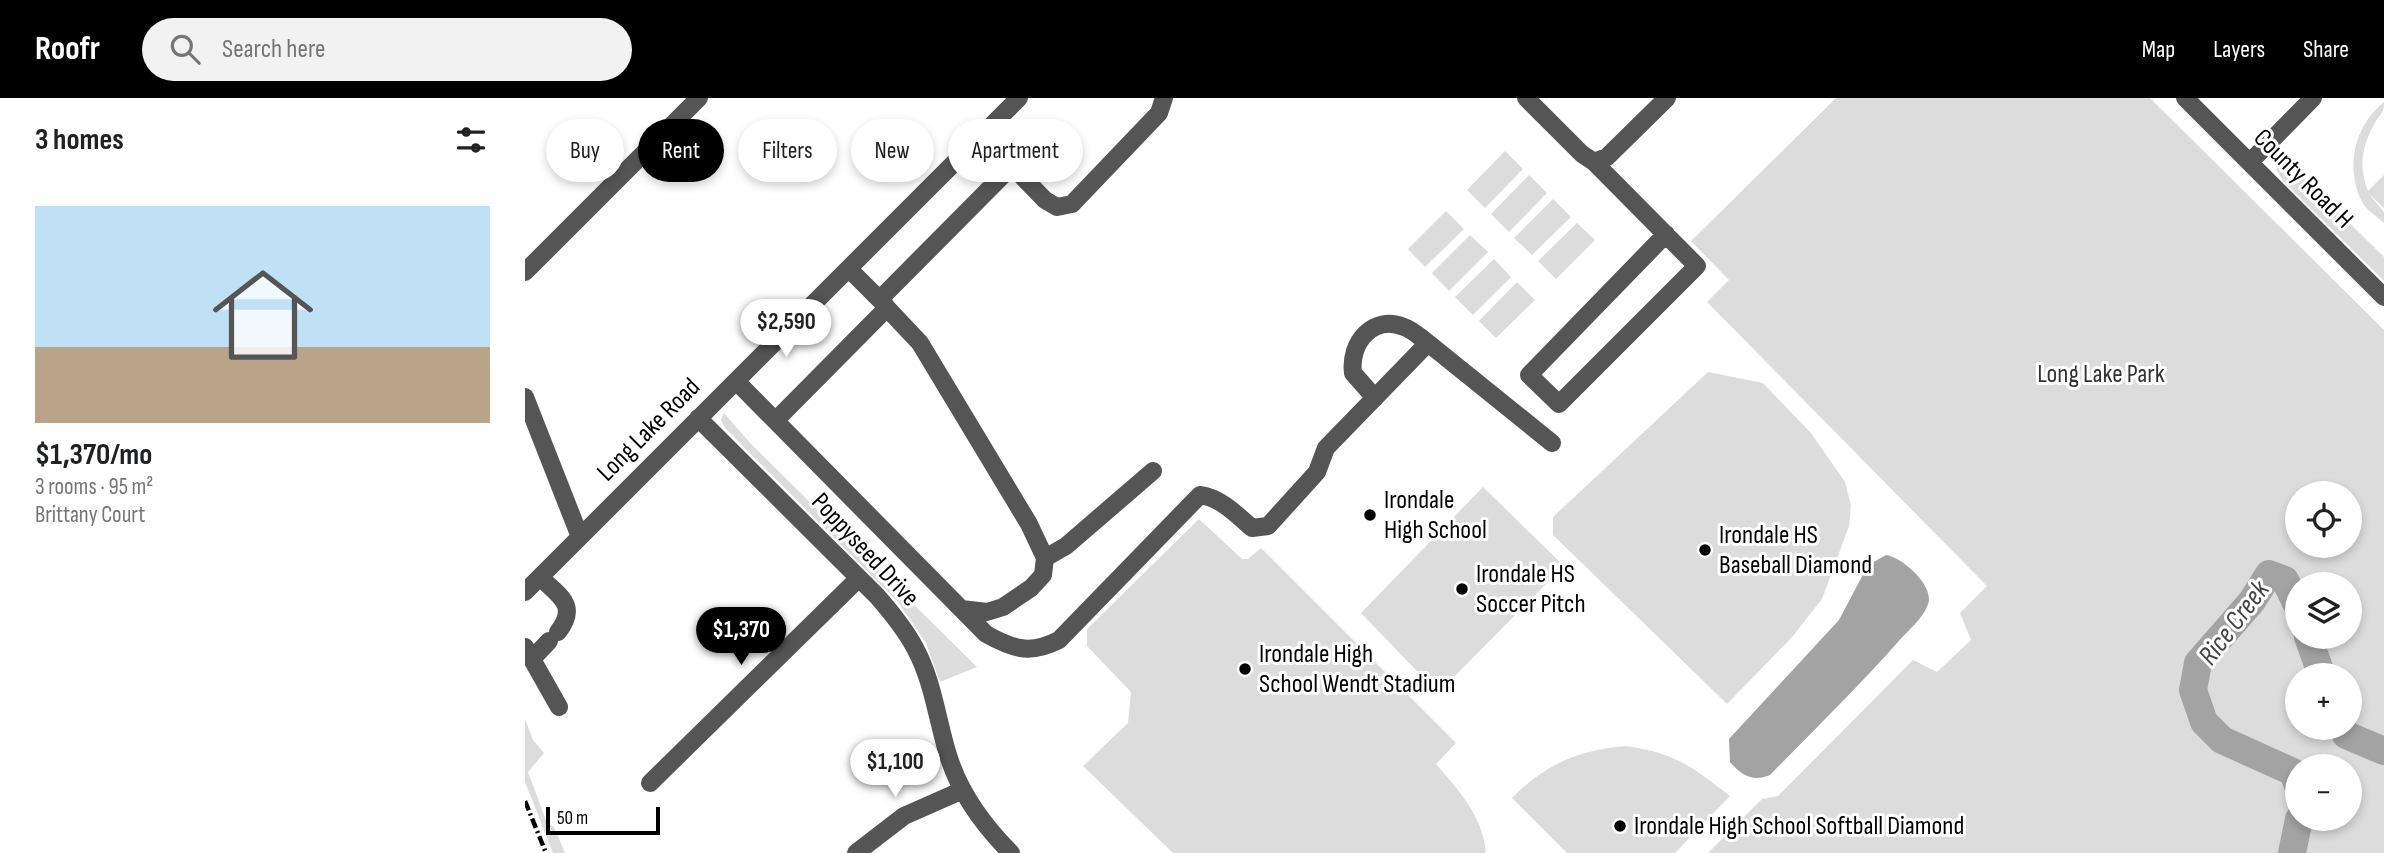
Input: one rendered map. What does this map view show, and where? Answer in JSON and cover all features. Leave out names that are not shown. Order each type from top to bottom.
[{"type":"street","points":[[525,272],[699,98]]},
{"type":"street","name":"Long Lake Road","points":[[998,119],[1019,98]]},
{"type":"street","points":[[1028,182],[1045,200],[1057,207],[1072,204],[1159,113],[1164,98]]},
{"type":"street","points":[[1526,98],[1581,154],[1594,162],[1666,234],[1697,266],[1559,404],[1529,375],[1666,234]]},
{"type":"street","points":[[1594,162],[1607,157],[1667,98]]},
{"type":"street","name":"County Road H","points":[[2185,98],[2384,297]]},
{"type":"street","points":[[2250,162],[2313,98]]},
{"type":"street","name":"Long Lake Road","points":[[525,592],[948,169]]},
{"type":"street","points":[[776,420],[997,182]]},
{"type":"street","points":[[849,269],[921,343],[1029,524],[1045,558],[1043,575],[1031,588],[1003,607],[987,612],[961,609]]},
{"type":"street","points":[[1375,398],[1353,373],[1353,353],[1363,335],[1381,324],[1393,324],[1406,328],[1428,343],[1552,443]]},
{"type":"street","points":[[736,381],[986,634],[1012,649],[1033,651],[1059,640],[1200,495],[1212,497],[1252,527],[1268,526],[1317,472],[1326,448],[1428,343]]},
{"type":"street","points":[[525,397],[580,537]]},
{"type":"street","name":"Poppyseed Drive","points":[[698,418],[859,578],[899,622],[916,649],[931,687],[949,756],[963,790],[978,817],[1011,853]]},
{"type":"street","points":[[1045,558],[1066,546],[1153,471]]},
{"type":"street","points":[[540,577],[568,609],[568,617],[554,636],[528,654],[559,707]]},
{"type":"street","points":[[650,783],[859,578]]},
{"type":"street","points":[[856,853],[904,816],[963,790]]},
{"type":"green space","name":"Long Lake Park","points":[[1836,98],[2150,98],[2384,330],[2384,853],[1708,853],[1762,799],[1778,796],[1913,660],[1937,672],[1971,640],[1960,613],[1987,586],[1707,302],[1729,280],[1691,241]]},
{"type":"green space","points":[[2384,102],[2383,111],[2367,139],[2362,164],[2368,191],[2384,175],[2384,208],[2368,193],[2384,212],[2384,223],[2368,210],[2361,200],[2356,187],[2354,160],[2360,134],[2366,122]]},
{"type":"green space","points":[[1505,151],[1523,169],[1485,208],[1467,190]]},
{"type":"green space","points":[[2281,166],[2290,167],[2300,174],[2384,257],[2384,281],[2283,181],[2276,169]]},
{"type":"green space","points":[[1529,175],[1547,193],[1509,232],[1491,214]]},
{"type":"green space","points":[[1553,199],[1571,217],[1532,255],[1514,238]]},
{"type":"green space","points":[[1446,211],[1464,229],[1425,267],[1408,249]]},
{"type":"green space","points":[[1577,223],[1595,240],[1556,279],[1538,261]]},
{"type":"green space","points":[[1470,235],[1488,252],[1449,291],[1432,273]]},
{"type":"green space","points":[[1494,259],[1511,277],[1473,315],[1455,297]]},
{"type":"green space","points":[[1517,282],[1535,300],[1496,338],[1479,321]]},
{"type":"green space","name":"Irondale HS Baseball Diamond","points":[[1708,372],[1763,383],[1811,433],[1845,482],[1851,506],[1849,526],[1822,599],[1793,636],[1727,704],[1553,535],[1553,517]]},
{"type":"green space","points":[[724,413],[751,444],[977,667],[940,682],[926,643],[898,602],[725,428],[721,420]]},
{"type":"green space","name":"Irondale HS Soccer Pitch","points":[[1483,487],[1564,566],[1438,693],[1361,613]]},
{"type":"green space","name":"Irondale High School Wendt Stadium","points":[[1199,519],[1242,559],[1248,559],[1261,548],[1456,743],[1436,764],[1475,816],[1486,853],[1173,853],[1083,766],[1128,723],[1131,692],[1087,646],[1087,629]]},
{"type":"green space","points":[[525,719],[533,740],[544,753],[528,772],[547,823],[554,827],[565,853],[553,853],[525,782]]},
{"type":"green space","name":"Irondale High School Softball Diamond","points":[[1626,746],[1671,757],[1730,796],[1675,853],[1567,853],[1512,798],[1537,776],[1564,761],[1593,751]]},
{"type":"shaded area","points":[[1886,555],[1900,561],[1922,581],[1929,597],[1923,614],[1867,676],[1770,775],[1753,778],[1743,774],[1730,762],[1729,739],[1839,620],[1868,565]]},
{"type":"waterway","name":"Rice Creek","points":[[2285,580],[2269,574],[2252,601],[2198,663],[2193,690],[2204,722],[2222,740],[2285,768]]},
{"type":"waterway","name":"Rice Creek","points":[[2312,649],[2317,663]]},
{"type":"waterway","name":"Rice Creek","points":[[2358,740],[2384,751]]},
{"type":"waterway","name":"Rice Creek","points":[[2292,853],[2297,831]]},
{"type":"railway","points":[[525,801],[546,853]]},
{"type":"place","name":"Irondale High School","points":[[1370,515]]},
{"type":"place","name":"Irondale HS Baseball Diamond","points":[[1705,550]]},
{"type":"place","name":"Irondale HS Soccer Pitch","points":[[1462,589]]},
{"type":"place","name":"Irondale High School Wendt Stadium","points":[[1245,669]]},
{"type":"place","name":"Irondale High School Softball Diamond","points":[[1620,826]]}]
